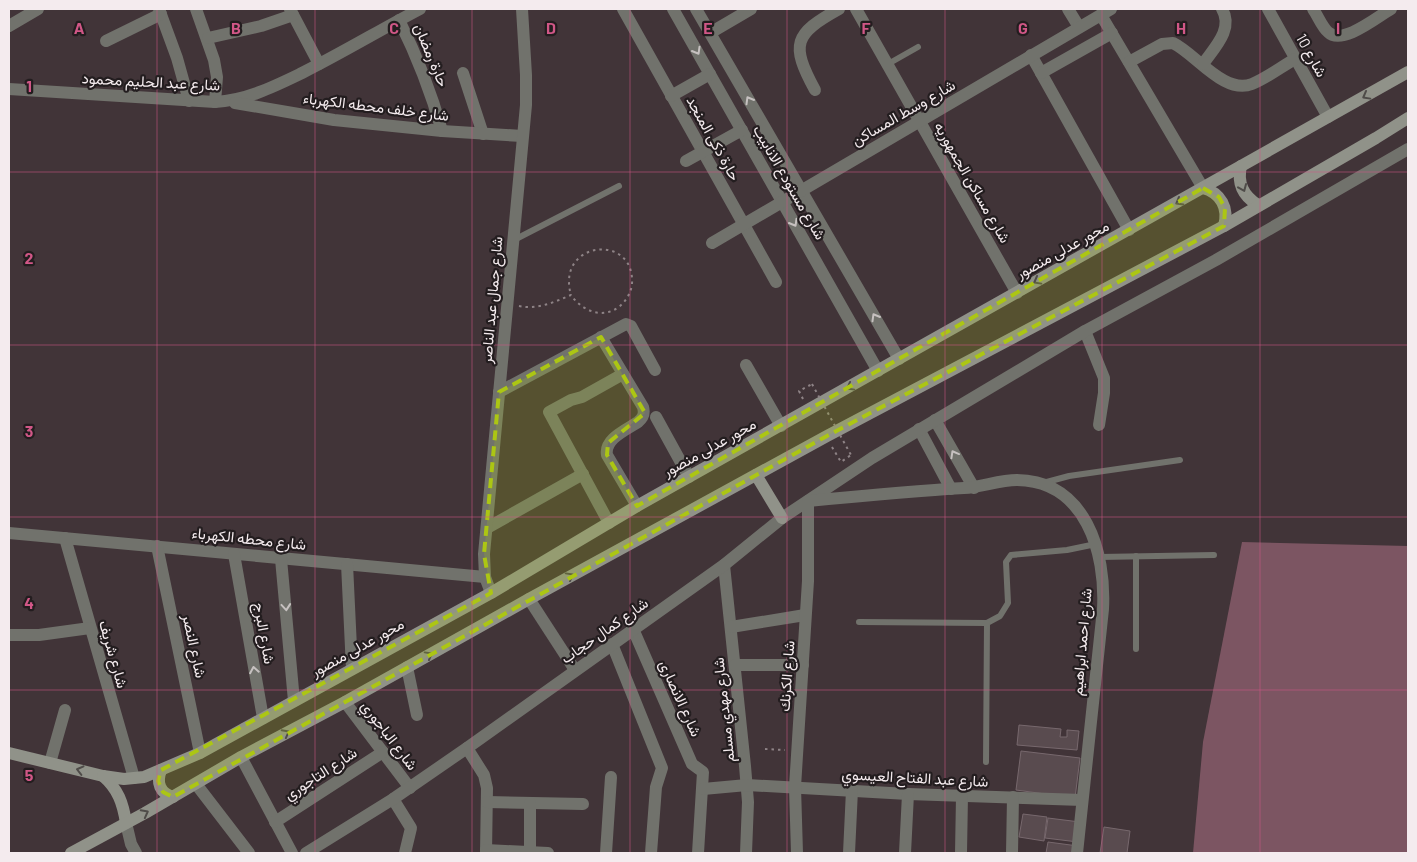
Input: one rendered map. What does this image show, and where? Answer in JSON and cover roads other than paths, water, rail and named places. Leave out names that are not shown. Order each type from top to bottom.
[{"type":"main road","name":"محور عدلى منصور","points":[[9,753],[103,776],[124,779],[144,777],[200,753],[490,593],[688,477],[1408,72]]},
{"type":"main road","points":[[71,853],[241,757],[345,702],[756,474],[1224,226],[1408,118]]},
{"type":"main road","points":[[1241,166],[1239,172],[1241,186],[1247,197],[1258,205]]},
{"type":"main road","points":[[1203,188],[1214,193],[1222,202],[1226,214],[1224,226]]},
{"type":"main road","points":[[756,474],[782,518]]},
{"type":"main road","points":[[161,770],[158,781],[160,787],[163,792],[173,797]]},
{"type":"main road","points":[[103,776],[119,794],[126,823]]},
{"type":"street","points":[[9,26],[38,9]]},
{"type":"street","points":[[196,9],[208,38],[221,102]]},
{"type":"street","name":"شارع جمال عبد الناصر","points":[[490,593],[483,566],[526,105],[522,9]]},
{"type":"street","name":"حارة ذكى المنجد","points":[[623,9],[776,282]]},
{"type":"street","name":"شارع مستودع الانابيب","points":[[673,9],[878,371]]},
{"type":"street","name":"شارع مستودع الانابيب","points":[[696,9],[899,359]]},
{"type":"street","points":[[710,32],[751,9]]},
{"type":"street","points":[[815,90],[800,60],[801,42],[811,26],[839,9]]},
{"type":"street","name":"شارع مساكن الجمهوريه","points":[[856,9],[1017,293]]},
{"type":"street","points":[[1068,9],[1079,27]]},
{"type":"street","points":[[1203,64],[1225,30],[1226,15],[1222,9]]},
{"type":"street","name":"شارع 10","points":[[1268,9],[1328,117]]},
{"type":"street","points":[[1313,9],[1326,32],[1333,36],[1341,37],[1391,9]]},
{"type":"street","name":"شارع عبد الحليم محمود","points":[[9,89],[221,102],[255,95],[319,64],[416,10]]},
{"type":"street","points":[[106,41],[160,11],[177,58],[189,101]]},
{"type":"street","points":[[208,38],[262,26],[292,12],[319,64]]},
{"type":"street","points":[[1106,12],[1112,33],[1203,188]]},
{"type":"street","name":"شارع وسط المساكن","points":[[712,243],[1106,12]]},
{"type":"street","name":"حارة رمضان","points":[[399,20],[417,56],[431,93],[442,132]]},
{"type":"street","points":[[1041,73],[1112,33]]},
{"type":"street","points":[[1129,62],[1167,42],[1179,45],[1226,83],[1243,86],[1252,84],[1296,59]]},
{"type":"street","points":[[1031,55],[1129,230]]},
{"type":"street","points":[[463,73],[483,134]]},
{"type":"street","points":[[671,96],[710,74]]},
{"type":"street","name":"شارع خلف محطه الكهرباء","points":[[221,102],[334,120],[442,132],[522,136]]},
{"type":"street","points":[[686,161],[742,130]]},
{"type":"street","name":"شارع كمال حجاب","points":[[306,853],[410,788],[724,565],[782,518],[872,458],[1086,331],[1225,255],[1408,150]]},
{"type":"street","points":[[499,392],[625,325],[629,325],[655,370]]},
{"type":"street","points":[[1086,331],[1104,378],[1104,393],[1099,425]]},
{"type":"street","points":[[601,337],[645,413],[642,419],[608,443],[606,449],[607,455],[637,506]]},
{"type":"street","points":[[746,365],[780,426]]},
{"type":"street","points":[[608,523],[549,412],[571,400],[582,397],[623,374]]},
{"type":"street","points":[[656,417],[688,477]]},
{"type":"street","points":[[935,420],[974,488]]},
{"type":"street","points":[[919,429],[951,489]]},
{"type":"street","points":[[487,528],[583,474]]},
{"type":"street","name":"شارع احمد ابراهيم","points":[[808,501],[974,488],[1016,480],[1040,484],[1062,493],[1077,508],[1088,525],[1096,544],[1100,557],[1103,583],[1103,610],[1077,853]]},
{"type":"street","name":"شارع الكرنك","points":[[797,853],[795,787],[808,581],[808,501]]},
{"type":"street","name":"شارع محطه الكهرباء","points":[[9,533],[485,577]]},
{"type":"street","name":"شارع شريف","points":[[65,538],[134,778]]},
{"type":"street","name":"شارع النصر","points":[[157,546],[200,753]]},
{"type":"street","name":"شارع البرج","points":[[234,554],[263,718]]},
{"type":"street","name":"شارع البرج","points":[[281,559],[294,701]]},
{"type":"street","points":[[346,564],[352,669]]},
{"type":"street","name":"شارع مهدي مسلم","points":[[724,565],[747,785],[746,853]]},
{"type":"street","points":[[529,599],[575,670]]},
{"type":"street","points":[[730,628],[805,615]]},
{"type":"street","points":[[9,635],[39,635],[90,628]]},
{"type":"street","name":"شارع الانصارى","points":[[633,629],[692,764],[703,772],[703,790]]},
{"type":"street","points":[[612,644],[662,765],[656,787],[651,853]]},
{"type":"street","points":[[735,665],[803,665]]},
{"type":"street","points":[[407,667],[417,715]]},
{"type":"street","name":"شارع الباجوري","points":[[345,702],[410,788]]},
{"type":"street","points":[[50,763],[65,710]]},
{"type":"street","points":[[467,748],[484,775],[487,788],[486,852],[548,853]]},
{"type":"street","name":"شارع التاجوري","points":[[275,822],[383,752]]},
{"type":"street","points":[[241,757],[292,853]]},
{"type":"street","points":[[606,853],[612,777]]},
{"type":"street","points":[[196,784],[249,853]]},
{"type":"street","name":"شارع عبد الفتاح العيسوي","points":[[703,790],[747,785],[908,794],[1082,800]]},
{"type":"street","points":[[698,853],[703,790]]},
{"type":"street","points":[[849,853],[852,790]]},
{"type":"street","points":[[906,853],[908,794]]},
{"type":"street","points":[[961,853],[962,796]]},
{"type":"street","points":[[1012,853],[1014,797]]},
{"type":"street","points":[[393,799],[411,828],[405,853]]},
{"type":"street","points":[[487,802],[583,804]]},
{"type":"street","points":[[530,803],[530,853]]},
{"type":"street","points":[[126,823],[131,844],[136,853]]},
{"type":"lane","points":[[888,64],[918,47]]},
{"type":"lane","points":[[513,240],[619,186]]},
{"type":"lane","points":[[1040,484],[1069,476],[1180,460]]},
{"type":"lane","points":[[859,622],[987,623],[1000,616],[1008,604],[1006,562],[1012,555],[1067,550],[1096,544]]},
{"type":"lane","points":[[1100,557],[1214,555]]},
{"type":"lane","points":[[1136,556],[1136,649]]},
{"type":"lane","points":[[986,762],[987,623]]}]
